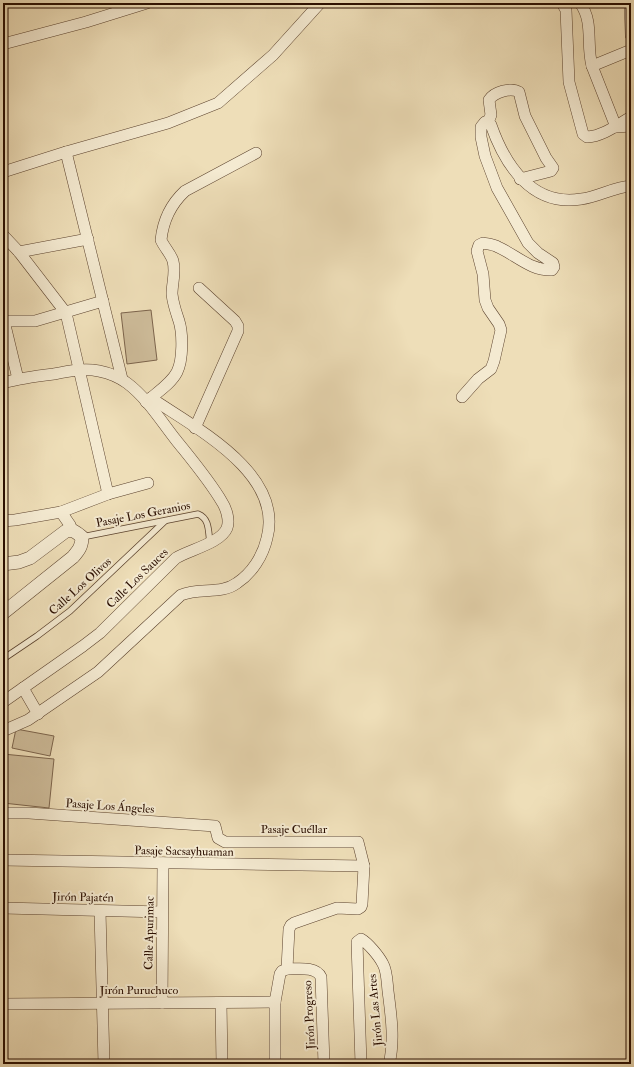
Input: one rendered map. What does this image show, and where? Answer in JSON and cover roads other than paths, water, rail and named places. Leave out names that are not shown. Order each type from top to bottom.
[{"type":"street","points":[[3,44],[86,22],[147,3]]},
{"type":"street","points":[[3,172],[66,152],[168,123],[218,103],[273,55],[320,3]]},
{"type":"street","points":[[562,3],[566,10],[569,82],[584,134],[587,137],[593,137],[616,127],[631,117]]},
{"type":"street","points":[[580,3],[588,19],[590,59],[592,66],[616,127]]},
{"type":"street","points":[[630,3],[631,35]]},
{"type":"street","points":[[592,66],[631,50]]},
{"type":"street","points":[[462,397],[491,369],[501,330],[485,300],[483,274],[477,251],[479,245],[482,243],[497,246],[537,269],[552,270],[554,267],[553,263],[538,253],[528,243],[497,188],[485,156],[481,137],[481,126],[485,122],[488,122],[491,115],[489,100],[492,95],[512,89],[519,92],[525,116],[546,158],[553,168],[551,172],[520,179]]},
{"type":"street","points":[[488,122],[491,125],[512,168],[520,179],[545,196],[558,200],[581,199],[621,187],[631,186]]},
{"type":"street","points":[[616,127],[631,126]]},
{"type":"street","points":[[66,152],[122,379]]},
{"type":"street","points":[[148,400],[171,380],[177,372],[180,364],[181,332],[174,308],[172,293],[175,268],[172,258],[161,240],[164,224],[171,207],[186,191],[256,153]]},
{"type":"street","points":[[3,235],[19,252],[66,313],[108,494]]},
{"type":"street","points":[[19,252],[88,239]]},
{"type":"street","points":[[195,428],[238,331],[238,326],[235,321],[199,288]]},
{"type":"street","points":[[18,379],[4,321],[35,321],[103,302]]},
{"type":"street","points":[[3,383],[18,379],[80,370],[99,371],[122,379],[148,400],[216,441],[236,458],[259,486],[269,510],[270,528],[265,548],[257,562],[236,584],[225,589],[190,591],[182,595],[98,672],[38,714],[3,731]]},
{"type":"street","name":"Calle Los Sauces","points":[[3,702],[83,646],[100,632],[176,558],[185,552],[210,543],[222,535],[228,528],[228,518],[222,502],[148,400]]},
{"type":"street","points":[[3,520],[15,520],[62,512],[128,487],[148,483]]},
{"type":"street","points":[[3,613],[73,557],[79,550],[82,543],[77,533],[62,512]]},
{"type":"street","points":[[3,564],[19,562],[30,558],[66,531],[77,533]]},
{"type":"street","points":[[22,688],[38,714]]},
{"type":"street","name":"Pasaje Los Ángeles","points":[[3,813],[29,813],[214,826]]},
{"type":"street","name":"Pasaje Cuéllar","points":[[214,826],[218,838],[225,842],[358,842],[364,866]]},
{"type":"street","name":"Pasaje Sacsayhuaman","points":[[3,860],[163,864],[364,866]]},
{"type":"street","name":"Calle Apurimac","points":[[162,1003],[163,864]]},
{"type":"street","points":[[275,1064],[274,1002],[280,974],[282,971],[288,969],[289,929],[291,925],[309,917],[337,908],[358,909],[361,907],[364,866]]},
{"type":"street","name":"Jirón Pajatén","points":[[3,908],[162,912]]},
{"type":"street","points":[[100,911],[104,1064]]},
{"type":"street","name":"Jirón Las Artes","points":[[361,1064],[357,942],[361,939],[367,942],[383,964],[385,971],[391,1020],[392,1055],[390,1064]]},
{"type":"street","name":"Jirón Progreso","points":[[288,969],[314,970],[319,973],[321,977],[324,1064]]},
{"type":"street","name":"Jirón Puruchuco","points":[[3,1004],[274,1002]]},
{"type":"street","points":[[221,1003],[222,1064]]},
{"type":"lane","name":"Pasaje Los Geranios","points":[[77,533],[165,521],[192,514],[198,514],[204,516],[207,522],[210,543]]},
{"type":"lane","name":"Calle Los Olivos","points":[[3,658],[37,636],[70,611],[165,521]]}]
